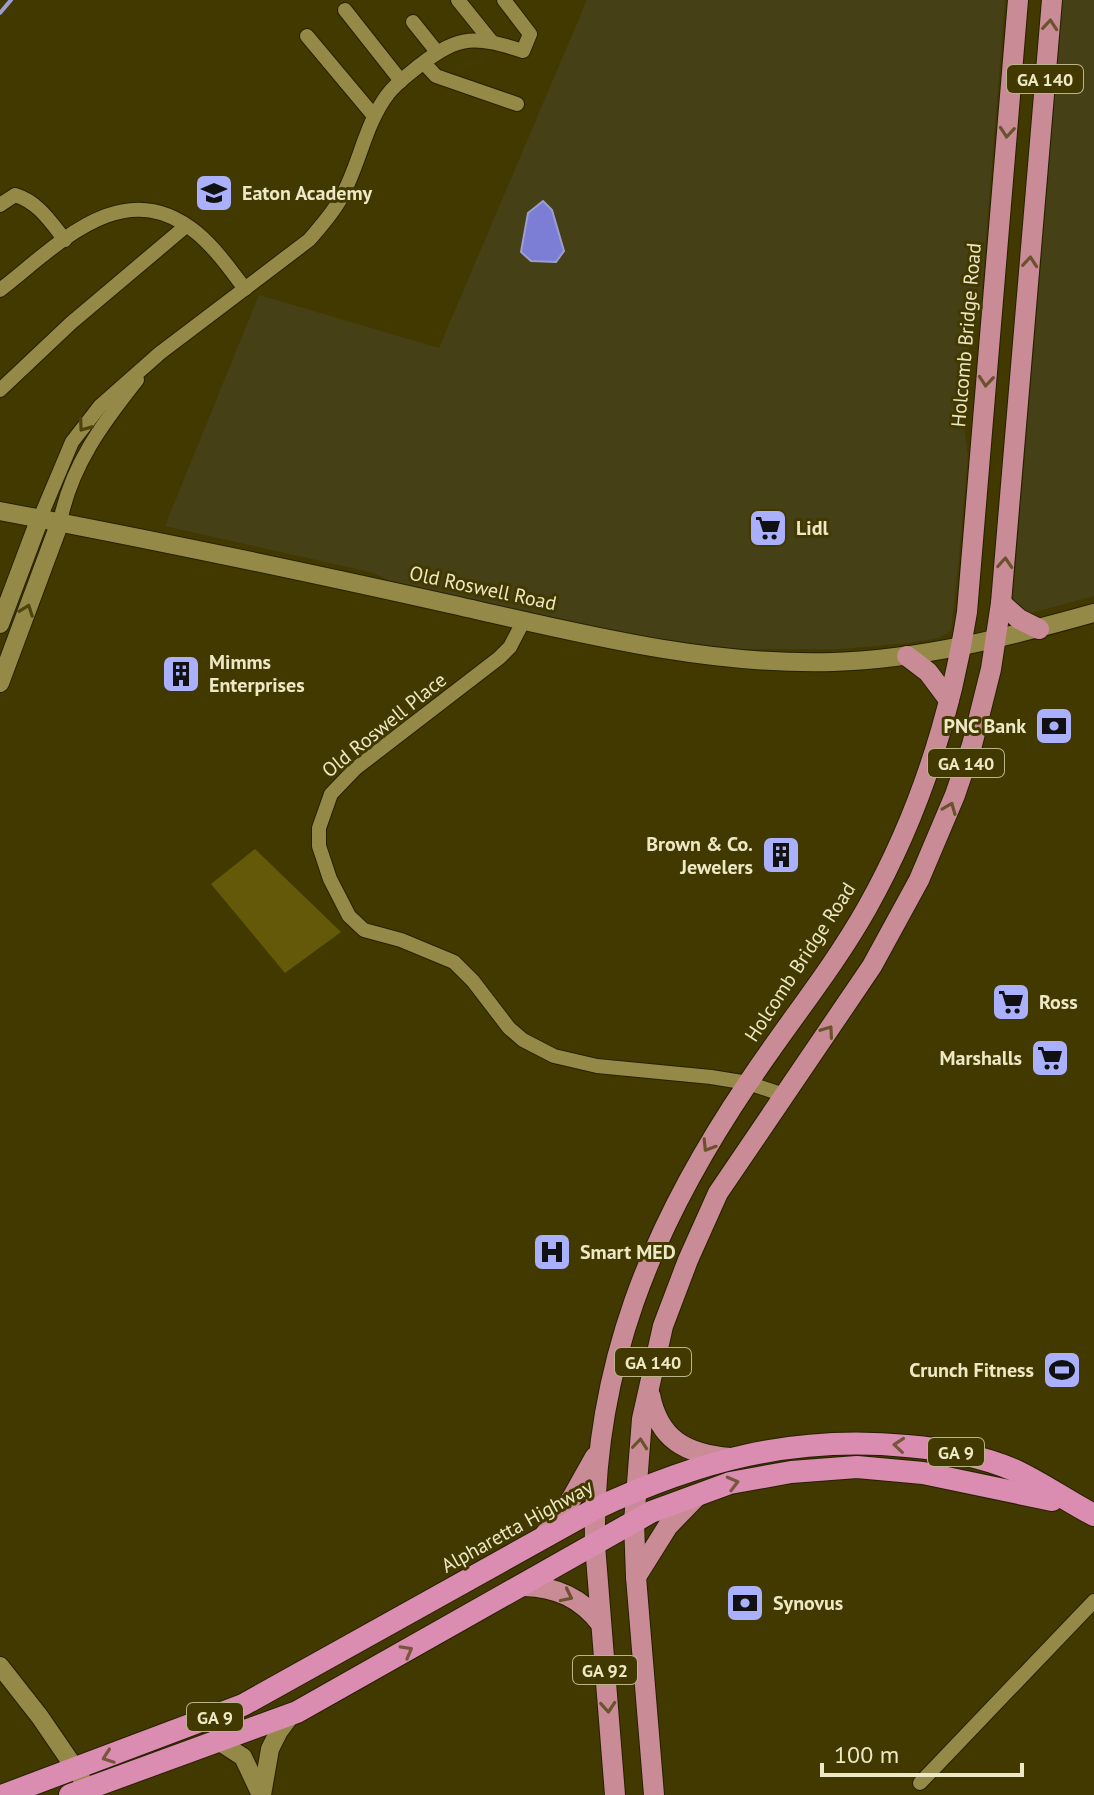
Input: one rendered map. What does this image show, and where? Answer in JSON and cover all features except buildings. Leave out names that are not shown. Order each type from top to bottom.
[{"type":"highway","name":"Alpharetta Highway","points":[[4,1795],[243,1705],[595,1509],[636,1490],[730,1458],[789,1447],[858,1443],[927,1448],[988,1461],[1013,1470],[1086,1510]]},
{"type":"highway","points":[[948,1477],[969,1473],[988,1461]]},
{"type":"highway","name":"Alpharetta Highway","points":[[79,1792],[291,1715],[634,1522],[670,1503],[701,1492],[761,1476],[825,1468],[891,1469],[948,1477],[1086,1510]]},
{"type":"main road","name":"Holcomb Bridge Road","points":[[595,1545],[600,1446],[619,1347],[640,1280],[688,1178],[748,1083],[825,975],[873,897],[908,823],[949,700],[970,573],[1018,0]]},
{"type":"main road","name":"GA 140","points":[[634,1522],[648,1387],[673,1296],[702,1226],[736,1164],[872,966],[919,880],[950,809],[985,699],[1001,603],[1052,0]]},
{"type":"main road","points":[[1001,603],[1017,618],[1039,629]]},
{"type":"main road","points":[[907,656],[928,672],[949,700]]},
{"type":"main road","points":[[648,1387],[656,1418],[670,1437],[694,1452],[730,1458]]},
{"type":"main road","name":"GA 140","points":[[542,1539],[572,1498],[600,1446]]},
{"type":"main road","points":[[636,1577],[668,1526],[701,1492]]},
{"type":"main road","name":"GA 92","points":[[634,1522],[654,1795]]},
{"type":"main road","name":"GA 92","points":[[595,1545],[615,1795]]},
{"type":"main road","points":[[524,1586],[548,1588],[568,1595],[585,1605],[601,1624]]},
{"type":"street","points":[[458,0],[491,41]]},
{"type":"street","points":[[0,624],[62,463],[85,423],[117,389],[160,353],[309,240],[327,220],[351,178],[374,116],[401,81],[437,52],[456,42],[491,41],[523,51],[530,34],[504,0]]},
{"type":"street","points":[[345,10],[401,81]]},
{"type":"street","points":[[413,22],[437,52]]},
{"type":"street","points":[[307,36],[374,116]]},
{"type":"street","points":[[424,63],[436,76],[517,104]]},
{"type":"street","points":[[0,205],[15,195],[29,199],[65,240]]},
{"type":"street","points":[[0,290],[103,215],[135,208],[164,214],[196,232],[245,289]]},
{"type":"street","points":[[0,390],[71,323],[186,226]]},
{"type":"street","points":[[0,683],[60,522],[68,489],[86,450],[110,414],[160,353]]},
{"type":"street","name":"Old Roswell Road","points":[[0,511],[247,559],[524,620],[682,651],[758,660],[829,662],[907,656],[996,640],[1094,613]]},
{"type":"street","name":"Old Roswell Place","points":[[524,620],[510,647],[499,658],[356,768],[331,794],[319,828],[319,846],[330,879],[356,924],[364,930],[401,940],[454,962],[473,981],[509,1028],[538,1049],[575,1062],[748,1083],[784,1095]]},
{"type":"street","points":[[920,1783],[1094,1601]]},
{"type":"street","points":[[0,1666],[75,1769],[79,1792]]},
{"type":"street","points":[[262,1795],[272,1744],[291,1715]]},
{"type":"street","points":[[220,1742],[243,1757],[262,1795]]},
{"type":"shaded area","points":[[587,0],[1005,0],[980,313],[970,344],[962,412],[968,456],[958,567],[951,629],[939,638],[841,649],[727,649],[679,644],[395,584],[374,573],[165,526],[259,295],[439,348]]},
{"type":"shaded area","points":[[1063,0],[1094,0],[1094,596],[1031,613],[1024,612],[1013,598]]},
{"type":"shaded area","points":[[255,849],[341,932],[285,973],[211,884]]},
{"type":"water","points":[[543,201],[552,210],[564,251],[556,262],[531,261],[521,252],[528,213]]},
{"type":"waterway","points":[[0,13],[11,0]]},
{"type":"place","name":"Eaton Academy","points":[[214,193]]},
{"type":"place","name":"Lidl","points":[[768,528]]},
{"type":"place","name":"Mimms Enterprises","points":[[181,674]]},
{"type":"place","name":"PNC Bank","points":[[1054,726]]},
{"type":"place","name":"Brown & Co. Jewelers","points":[[781,855]]},
{"type":"place","name":"Ross","points":[[1011,1002]]},
{"type":"place","name":"Marshalls","points":[[1050,1058]]},
{"type":"place","name":"Smart MED","points":[[552,1252]]},
{"type":"place","name":"Crunch Fitness","points":[[1062,1370]]},
{"type":"place","name":"Synovus","points":[[745,1603]]}]
